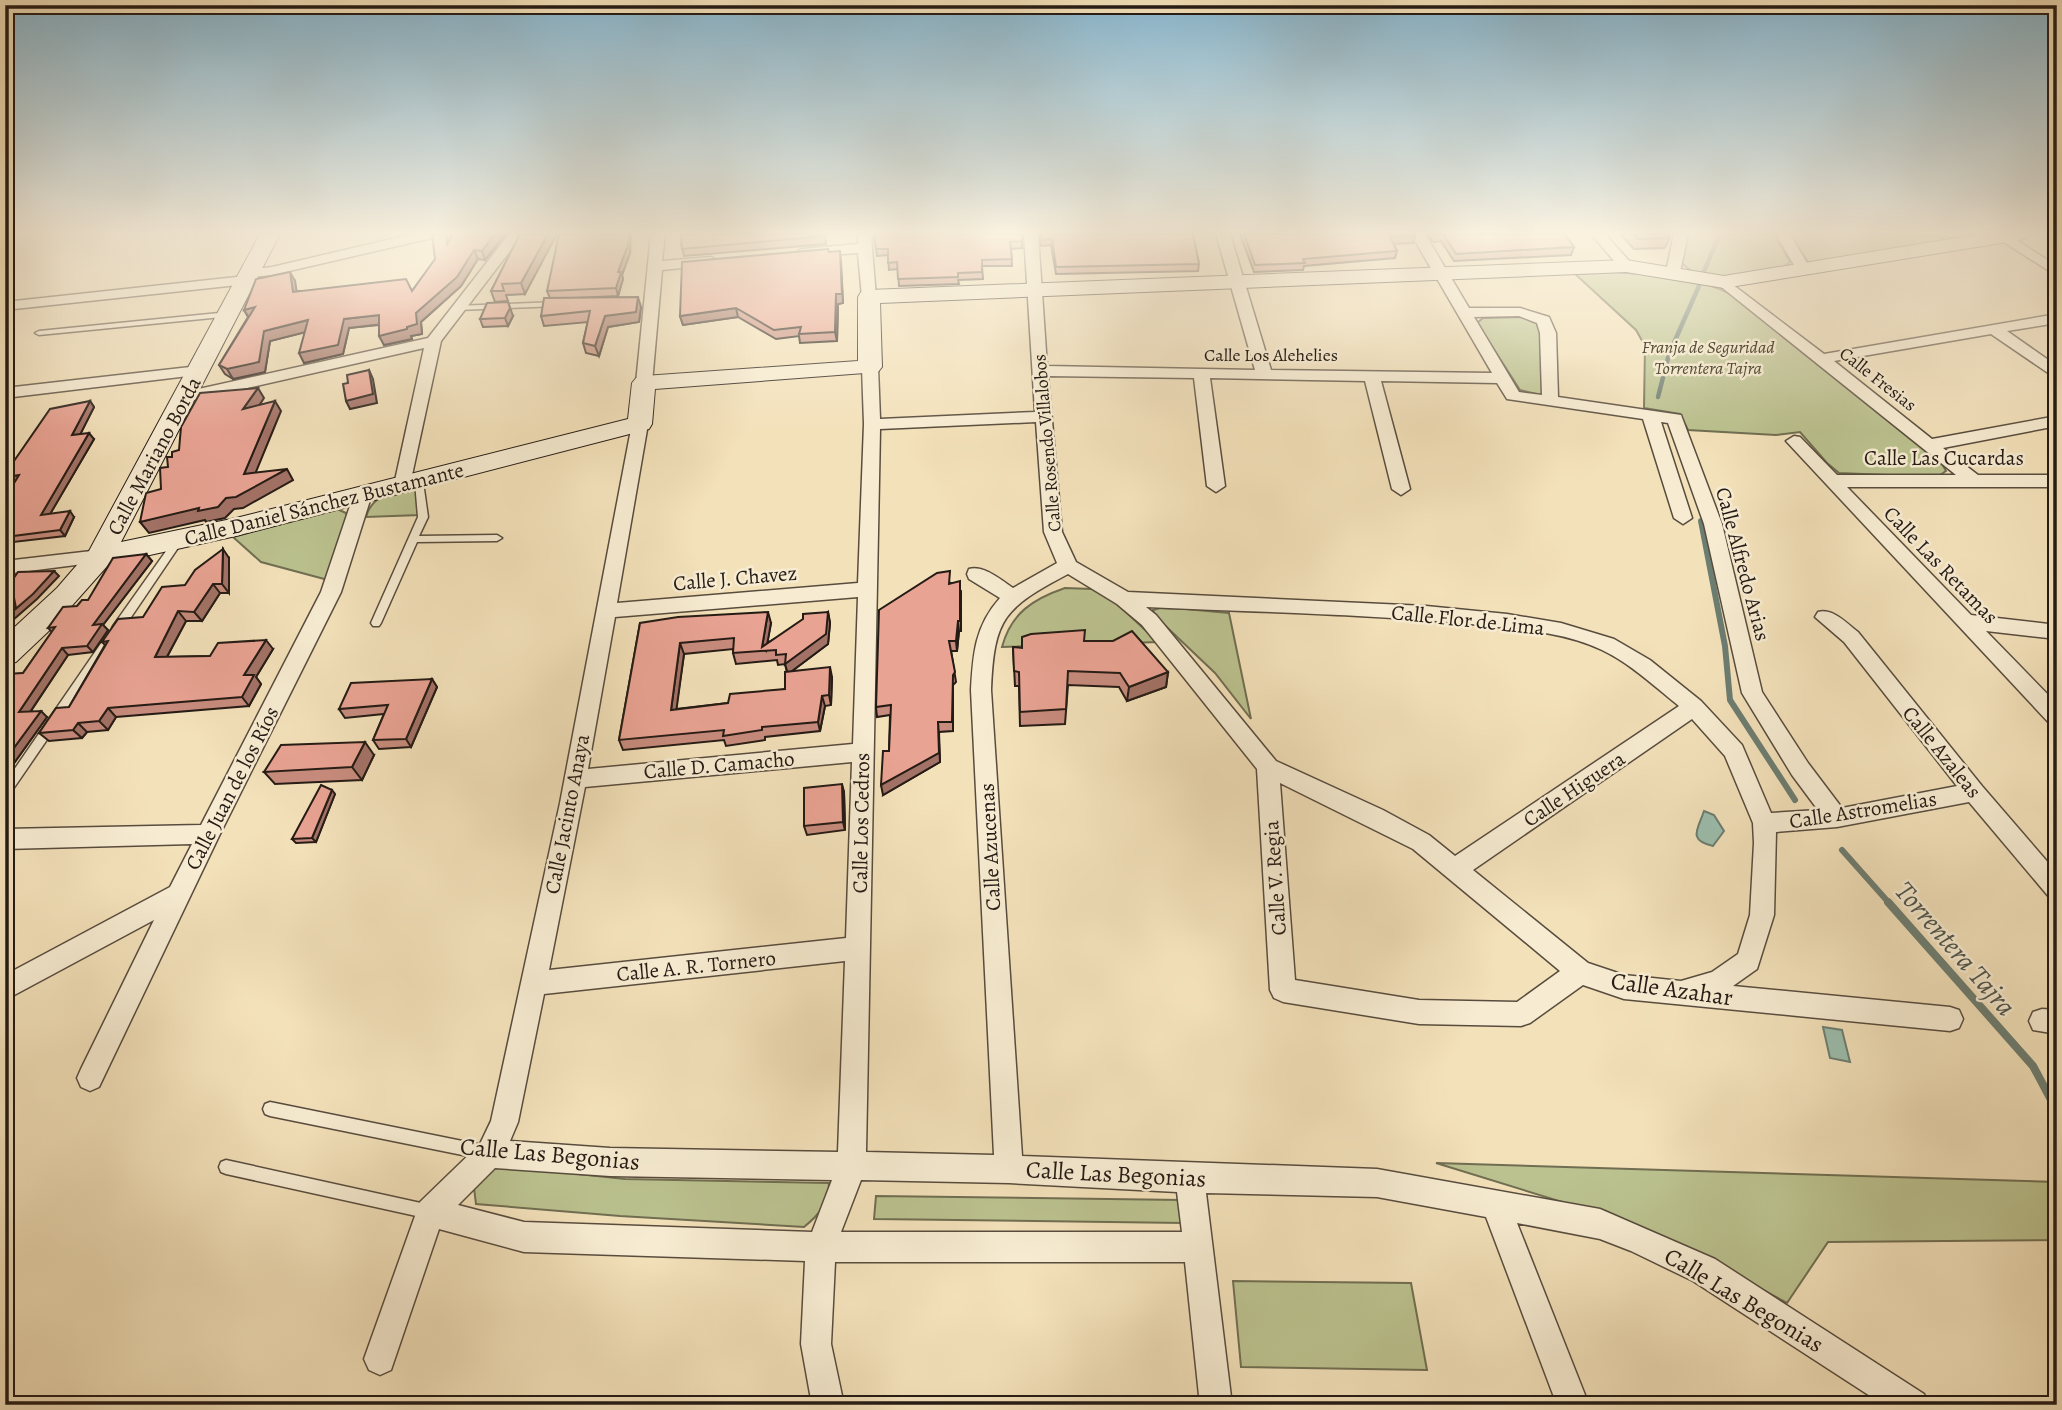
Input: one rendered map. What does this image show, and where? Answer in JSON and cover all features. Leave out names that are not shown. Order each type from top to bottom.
[{"type":"street","points":[[5,306],[55,300]]},
{"type":"street","name":"Calle Mariano Borda","points":[[5,654],[61,603],[85,578],[100,556],[236,300]]},
{"type":"street","points":[[411,483],[433,341],[464,300]]},
{"type":"street","name":"Calle Jacinto Anaya","points":[[380,1359],[430,1212],[490,1154],[504,1122],[575,779],[640,424],[644,383],[644,300]]},
{"type":"street","name":"Calle Los Cedros","points":[[828,1405],[816,1344],[821,1247],[852,1166],[872,424],[869,300]]},
{"type":"street","name":"Calle Rosendo Villalobos","points":[[1033,300],[1053,532],[1068,566]]},
{"type":"street","points":[[1242,300],[1262,368],[1498,371]]},
{"type":"street","points":[[1457,300],[1498,371]]},
{"type":"street","name":"Calle Fresias","points":[[1746,300],[1974,481]]},
{"type":"street","points":[[1465,313],[1520,312],[1544,320],[1548,333],[1550,402]]},
{"type":"street","points":[[1821,359],[2057,318]]},
{"type":"street","points":[[1994,329],[2057,374]]},
{"type":"street","points":[[185,397],[433,341]]},
{"type":"street","points":[[644,383],[870,367]]},
{"type":"street","name":"Calle Los Alehelies","points":[[1040,371],[1201,373],[1262,368],[1371,375],[1498,371]]},
{"type":"street","points":[[5,393],[199,371]]},
{"type":"street","name":"Calle Alfredo Arias","points":[[1498,371],[1513,396],[1675,419],[1713,524],[1752,693],[1800,769],[1837,818]]},
{"type":"street","points":[[1201,373],[1216,486]]},
{"type":"street","points":[[1371,375],[1401,489]]},
{"type":"street","points":[[1650,415],[1683,518]]},
{"type":"street","points":[[872,424],[1043,417]]},
{"type":"street","points":[[1929,445],[2057,421]]},
{"type":"street","name":"Calle Daniel Sánchez Bustamante","points":[[5,568],[100,556],[179,539],[640,424]]},
{"type":"street","name":"Calle Las Retamas","points":[[1794,441],[2057,718]]},
{"type":"street","name":"Calle Las Cucardas","points":[[1830,481],[2057,481]]},
{"type":"street","name":"Calle Juan de los Ríos","points":[[90,1078],[208,834],[331,592],[363,494]]},
{"type":"street","points":[[1068,566],[1124,599],[1149,620],[1268,767],[1375,817],[1421,842],[1580,972]]},
{"type":"street","name":"Calle Azucenas","points":[[1009,1169],[981,690],[984,642],[994,617],[1012,596],[1068,566]]},
{"type":"street","points":[[976,574],[1012,596]]},
{"type":"street","name":"Calle J. Chavez","points":[[604,611],[868,589]]},
{"type":"street","name":"Calle Flor de Lima","points":[[1124,599],[1426,613],[1507,621],[1561,630],[1607,644],[1643,665],[1694,707],[1734,751],[1764,823]]},
{"type":"street","name":"Calle Azaleas","points":[[1825,617],[1851,637],[1974,792],[2057,890]]},
{"type":"street","points":[[1963,621],[2057,632]]},
{"type":"street","name":"Calle Higuera","points":[[1454,870],[1694,707]]},
{"type":"street","name":"Calle D. Camacho","points":[[575,779],[863,752]]},
{"type":"street","name":"Calle V. Regia","points":[[1268,767],[1283,990],[1419,1012],[1521,1014],[1580,972]]},
{"type":"street","name":"Calle Astromelias","points":[[1675,992],[1717,982],[1748,961],[1762,915],[1766,843],[1764,823],[1837,818],[1974,792]]},
{"type":"street","points":[[5,839],[208,834]]},
{"type":"street","points":[[5,988],[179,894]]},
{"type":"street","name":"Calle A. R. Tornero","points":[[533,983],[858,948]]},
{"type":"street","name":"Calle Azahar","points":[[1580,972],[1624,987],[1950,1019]]},
{"type":"street","name":"Calle Las Begonias","points":[[490,1154],[610,1162],[1009,1169],[1190,1178],[1377,1183],[1600,1224],[1693,1265],[1913,1405]]},
{"type":"street","points":[[1190,1178],[1216,1405]]},
{"type":"street","points":[[1496,1207],[1573,1405]]},
{"type":"street","points":[[430,1212],[524,1237],[821,1247],[1199,1247]]},
{"type":"lane","points":[[457,308],[568,303]]},
{"type":"lane","points":[[39,333],[229,314]]},
{"type":"lane","points":[[376,623],[423,517],[411,483]]},
{"type":"lane","points":[[414,539],[497,538]]},
{"type":"lane","points":[[5,792],[179,539]]},
{"type":"lane","name":"Calle Las Begonias","points":[[270,1109],[490,1154]]},
{"type":"lane","points":[[226,1167],[430,1212]]},
{"type":"green space","name":"Franja de Seguridad Torrentera Tajra","points":[[1603,300],[1738,300],[1941,462],[1946,471],[1937,477],[1839,473],[1800,432],[1776,435],[1688,430],[1680,414],[1644,408],[1645,346],[1636,330]]},
{"type":"green space","points":[[1528,317],[1540,322],[1544,395],[1520,390],[1477,323],[1483,318]]},
{"type":"green space","points":[[417,487],[420,515],[366,517],[379,498]]},
{"type":"green space","points":[[337,509],[346,513],[347,518],[328,580],[261,562],[233,537]]},
{"type":"green space","points":[[1065,588],[1092,589],[1113,600],[1158,642],[1002,647],[1017,616],[1043,597]]},
{"type":"green space","points":[[1164,607],[1229,613],[1251,719],[1215,673],[1155,616],[1153,610]]},
{"type":"green space","points":[[1436,1163],[2057,1182],[2057,1240],[1828,1242],[1787,1303],[1692,1251],[1627,1222]]},
{"type":"green space","points":[[494,1165],[625,1179],[829,1183],[829,1190],[822,1208],[804,1227],[476,1204],[474,1188]]},
{"type":"green space","points":[[876,1196],[1182,1200],[1183,1223],[874,1219]]},
{"type":"green space","points":[[1233,1281],[1411,1283],[1427,1370],[1241,1367]]},
{"type":"shaded area","points":[[1704,811],[1714,815],[1724,831],[1713,846],[1705,844],[1697,837],[1697,828]]},
{"type":"shaded area","points":[[1823,1027],[1842,1030],[1850,1062],[1830,1058]]},
{"type":"building","points":[[248,300],[431,300],[416,313],[417,324],[407,329],[379,336],[379,315],[344,319],[338,345],[299,353],[308,320],[264,331],[259,362],[227,369],[219,365],[255,307],[244,310]]},
{"type":"building","points":[[544,300],[638,300],[636,312],[605,316],[595,346],[583,343],[590,311],[541,316]]},
{"type":"building","points":[[681,300],[836,300],[835,332],[799,334],[801,327],[774,330],[736,308],[680,316]]},
{"type":"building","points":[[508,302],[510,308],[505,318],[480,319],[487,303]]},
{"type":"building","points":[[369,370],[373,394],[346,401],[343,384],[348,383],[347,375]]},
{"type":"building","points":[[258,388],[243,409],[275,401],[244,474],[287,469],[236,497],[226,498],[218,507],[198,511],[199,508],[140,522],[146,493],[161,489],[160,468],[168,467],[167,457],[172,457],[172,452],[179,450],[181,427],[200,393]]},
{"type":"building","points":[[90,401],[72,435],[89,433],[41,515],[70,511],[60,530],[5,537],[5,498],[19,475],[5,477],[5,474],[50,409]]},
{"type":"building","points":[[223,549],[222,584],[213,584],[194,612],[178,611],[155,657],[210,656],[218,643],[266,640],[244,675],[254,675],[242,697],[108,708],[99,721],[78,723],[73,730],[39,733],[56,708],[69,707],[108,641],[102,642],[118,619],[143,617],[162,587],[185,585],[195,570]]},
{"type":"building","points":[[146,554],[93,625],[102,624],[87,646],[62,648],[19,712],[41,711],[5,760],[6,674],[23,673],[55,627],[48,628],[63,607],[77,606],[82,600],[88,600],[113,558]]},
{"type":"building","points":[[54,571],[33,594],[5,618],[5,606],[16,608],[11,582],[18,572]]},
{"type":"building","points":[[950,571],[949,584],[960,581],[960,621],[956,641],[949,641],[955,672],[952,722],[938,722],[939,753],[881,785],[883,751],[889,751],[891,705],[876,707],[879,610],[937,573]]},
{"type":"building","points":[[768,612],[762,647],[803,619],[803,614],[828,612],[826,634],[785,664],[786,654],[776,655],[776,650],[733,653],[734,638],[680,643],[671,710],[728,703],[730,694],[785,689],[785,672],[830,667],[829,695],[822,696],[818,722],[762,727],[762,730],[723,736],[724,730],[619,740],[640,623],[678,617]]},
{"type":"building","points":[[1085,630],[1084,641],[1113,641],[1132,631],[1168,672],[1129,687],[1120,673],[1068,671],[1066,709],[1020,712],[1019,672],[1014,671],[1013,647],[1022,648],[1022,637],[1031,634]]},
{"type":"building","points":[[432,679],[406,739],[373,740],[388,705],[339,709],[351,683]]},
{"type":"building","points":[[365,742],[352,767],[264,772],[281,745]]},
{"type":"building","points":[[842,784],[843,822],[804,826],[804,788]]},
{"type":"building","points":[[321,785],[332,790],[312,838],[292,839]]},
{"type":"waterway","name":"Torrentera Tajra","points":[[1658,397],[1669,354],[1693,300]]},
{"type":"waterway","name":"Torrentera Tajra","points":[[1701,521],[1725,646],[1730,700],[1795,800]]},
{"type":"waterway","name":"Torrentera Tajra","points":[[1842,850],[1890,904]]},
{"type":"waterway","name":"Torrentera Tajra","points":[[1888,902],[2033,1066],[2057,1111]]}]
